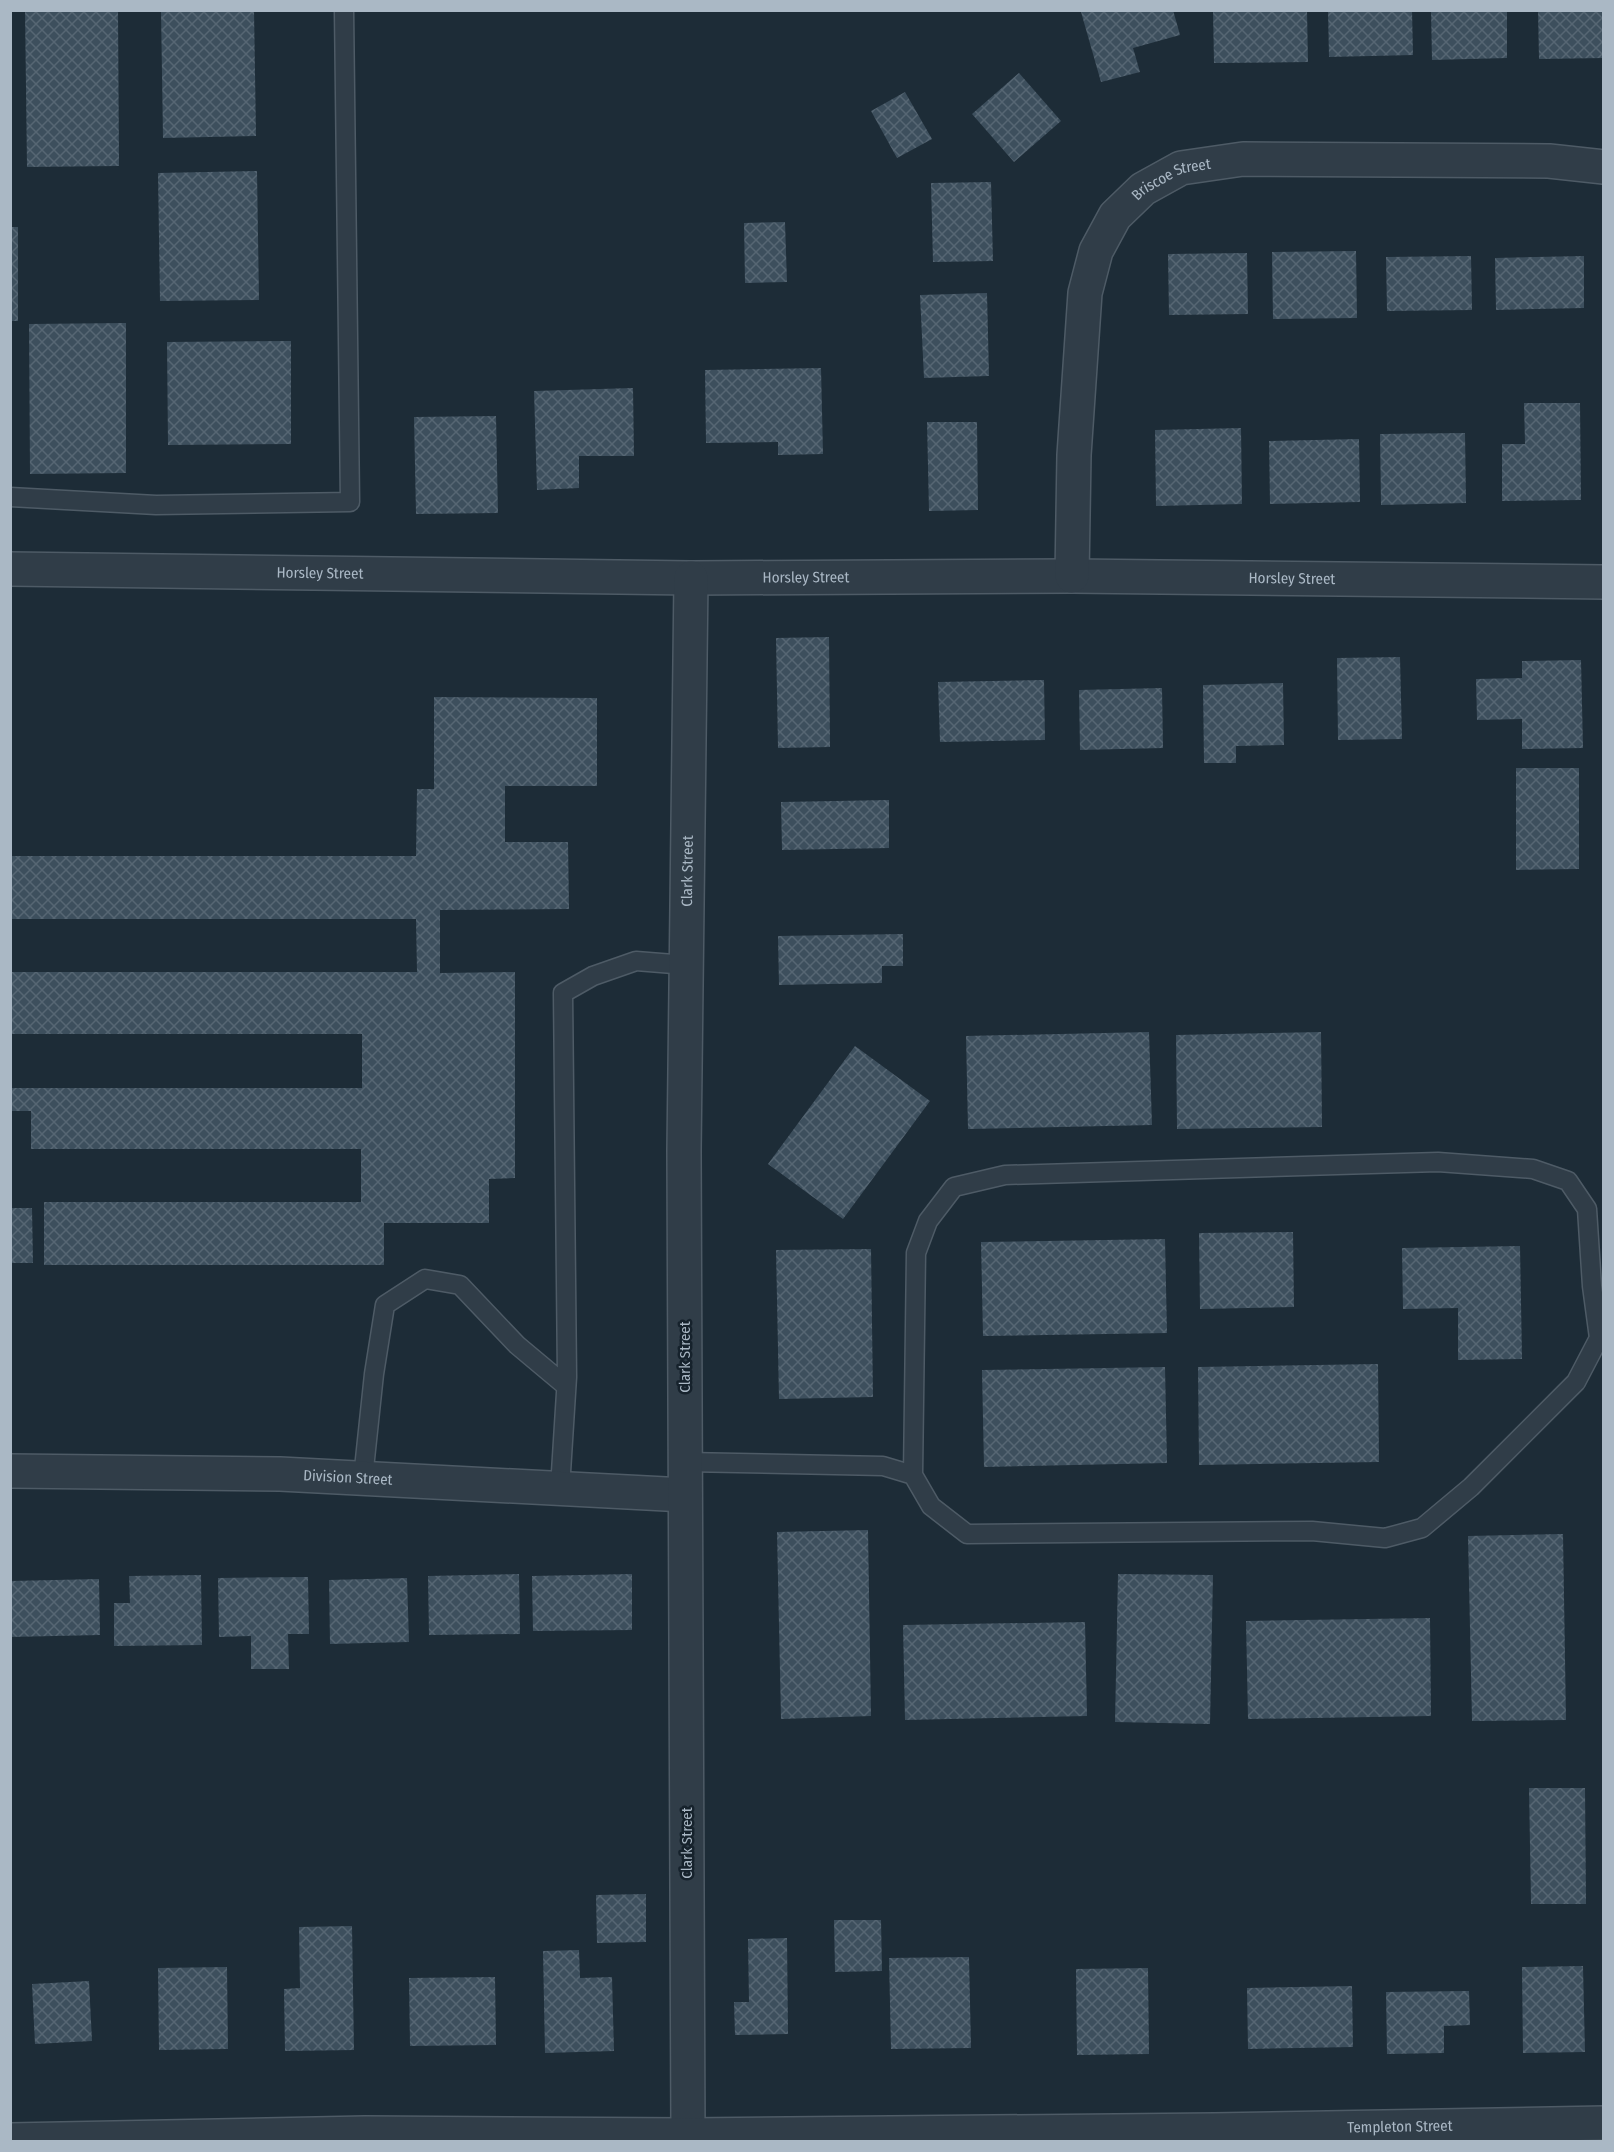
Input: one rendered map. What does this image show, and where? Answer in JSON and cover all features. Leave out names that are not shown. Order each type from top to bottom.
[{"type":"street","name":"Briscoe Street","points":[[1072,576],[1074,455],[1085,292],[1096,251],[1115,216],[1143,189],[1181,168],[1243,159],[1549,161],[1604,167]]},
{"type":"street","name":"Horsley Street","points":[[10,569],[691,578],[1072,576],[1604,582]]},
{"type":"street","name":"Clark Street","points":[[688,2135],[684,1151],[691,578]]},
{"type":"street","name":"Division Street","points":[[10,1471],[280,1474],[685,1495]]},
{"type":"street","name":"Templeton Street","points":[[10,2139],[688,2135],[1214,2136],[1604,2123]]},
{"type":"lane","points":[[10,497],[156,505],[350,502],[344,10]]},
{"type":"lane","points":[[560,1488],[566,1386],[563,993],[593,976],[636,962],[686,965]]},
{"type":"lane","points":[[1438,1162],[1533,1169],[1568,1181],[1587,1209],[1592,1286],[1601,1338],[1576,1382],[1471,1487],[1422,1527],[1385,1538],[1312,1531],[967,1534],[931,1506],[913,1475],[916,1253],[928,1221],[954,1187],[1005,1175],[1438,1162]]},
{"type":"lane","points":[[363,1478],[385,1305],[425,1279],[460,1285],[517,1345],[566,1386]]},
{"type":"lane","points":[[685,1462],[883,1466],[913,1475]]},
{"type":"building","points":[[25,10],[118,10],[119,166],[27,167]]},
{"type":"building","points":[[161,10],[254,10],[256,136],[163,138]]},
{"type":"building","points":[[1088,10],[1173,10],[1180,35],[1133,48],[1140,72],[1101,82],[1081,12]]},
{"type":"building","points":[[1213,10],[1307,10],[1308,62],[1214,63]]},
{"type":"building","points":[[1328,10],[1412,10],[1413,55],[1329,57]]},
{"type":"building","points":[[1431,10],[1507,10],[1507,58],[1432,60]]},
{"type":"building","points":[[1538,10],[1604,10],[1604,58],[1539,59]]},
{"type":"building","points":[[1019,73],[1061,121],[1014,162],[972,114]]},
{"type":"building","points":[[905,92],[932,139],[897,158],[871,111]]},
{"type":"building","points":[[257,171],[259,300],[160,301],[158,173]]},
{"type":"building","points":[[991,182],[993,261],[933,262],[931,183]]},
{"type":"building","points":[[785,222],[787,282],[745,283],[744,223]]},
{"type":"building","points":[[10,227],[18,227],[18,321],[10,321]]},
{"type":"building","points":[[1356,251],[1357,318],[1273,319],[1272,252]]},
{"type":"building","points":[[1247,253],[1248,314],[1169,315],[1168,254]]},
{"type":"building","points":[[1471,256],[1472,310],[1387,311],[1386,257]]},
{"type":"building","points":[[1584,256],[1584,308],[1496,310],[1495,258]]},
{"type":"building","points":[[987,293],[989,376],[924,378],[920,295]]},
{"type":"building","points":[[126,323],[126,473],[30,474],[29,324]]},
{"type":"building","points":[[291,341],[291,444],[168,445],[167,342]]},
{"type":"building","points":[[821,368],[823,454],[778,455],[778,442],[706,443],[705,370]]},
{"type":"building","points":[[633,388],[634,456],[579,456],[579,488],[537,490],[534,391]]},
{"type":"building","points":[[1524,403],[1580,403],[1581,500],[1502,501],[1502,444],[1525,444]]},
{"type":"building","points":[[496,416],[498,513],[416,514],[414,417]]},
{"type":"building","points":[[927,422],[977,422],[978,510],[929,511]]},
{"type":"building","points":[[1241,428],[1242,504],[1156,506],[1155,430]]},
{"type":"building","points":[[1465,433],[1466,503],[1381,505],[1380,434]]},
{"type":"building","points":[[1359,439],[1360,502],[1270,504],[1269,441]]},
{"type":"building","points":[[829,637],[830,747],[778,748],[776,638]]},
{"type":"building","points":[[1400,657],[1402,739],[1338,740],[1337,658]]},
{"type":"building","points":[[1581,660],[1583,748],[1522,749],[1522,719],[1477,720],[1476,679],[1522,678],[1522,661]]},
{"type":"building","points":[[1044,680],[1045,740],[940,742],[938,682]]},
{"type":"building","points":[[1283,683],[1284,745],[1236,746],[1236,763],[1204,763],[1203,685]]},
{"type":"building","points":[[1162,688],[1163,748],[1080,750],[1079,690]]},
{"type":"building","points":[[434,697],[597,698],[597,786],[505,786],[505,842],[568,842],[569,909],[440,910],[440,973],[515,972],[515,1178],[489,1179],[489,1223],[384,1223],[384,1265],[44,1265],[44,1202],[361,1202],[361,1149],[31,1149],[31,1111],[10,1111],[10,1088],[362,1088],[362,1034],[10,1034],[10,972],[417,972],[416,919],[10,919],[10,856],[416,856],[417,789],[434,789]]},
{"type":"building","points":[[1516,768],[1579,768],[1579,869],[1516,870]]},
{"type":"building","points":[[889,800],[889,848],[782,850],[781,802]]},
{"type":"building","points":[[903,934],[903,966],[882,966],[882,983],[779,985],[778,936]]},
{"type":"building","points":[[1149,1032],[1152,1125],[968,1129],[966,1036]]},
{"type":"building","points":[[1321,1032],[1322,1127],[1177,1129],[1176,1035]]},
{"type":"building","points":[[855,1046],[930,1101],[843,1219],[768,1164]]},
{"type":"building","points":[[10,1208],[32,1208],[33,1263],[10,1263]]},
{"type":"building","points":[[1293,1232],[1294,1307],[1200,1309],[1199,1233]]},
{"type":"building","points":[[1165,1239],[1167,1333],[983,1336],[981,1242]]},
{"type":"building","points":[[1520,1246],[1522,1359],[1458,1360],[1458,1308],[1403,1309],[1402,1248]]},
{"type":"building","points":[[871,1249],[873,1397],[779,1399],[776,1250]]},
{"type":"building","points":[[1378,1364],[1379,1462],[1199,1465],[1198,1367]]},
{"type":"building","points":[[1165,1367],[1167,1463],[984,1467],[982,1370]]},
{"type":"building","points":[[868,1530],[871,1716],[781,1719],[777,1532]]},
{"type":"building","points":[[1563,1534],[1566,1720],[1472,1721],[1468,1536]]},
{"type":"building","points":[[519,1574],[520,1634],[429,1635],[428,1576]]},
{"type":"building","points":[[632,1574],[632,1630],[533,1631],[532,1576]]},
{"type":"building","points":[[1118,1574],[1213,1575],[1210,1724],[1115,1722]]},
{"type":"building","points":[[201,1575],[202,1645],[114,1646],[114,1603],[130,1603],[129,1576]]},
{"type":"building","points":[[308,1577],[309,1634],[288,1634],[289,1669],[251,1669],[251,1636],[219,1637],[218,1578]]},
{"type":"building","points":[[407,1578],[409,1642],[330,1644],[329,1580]]},
{"type":"building","points":[[99,1579],[100,1635],[10,1637],[10,1581]]},
{"type":"building","points":[[1430,1618],[1431,1716],[1248,1719],[1246,1621]]},
{"type":"building","points":[[1085,1622],[1087,1716],[905,1720],[903,1625]]},
{"type":"building","points":[[1529,1788],[1585,1788],[1586,1904],[1531,1904]]},
{"type":"building","points":[[646,1894],[646,1942],[597,1943],[596,1895]]},
{"type":"building","points":[[834,1920],[881,1920],[882,1971],[835,1972]]},
{"type":"building","points":[[352,1926],[354,2050],[285,2051],[284,1989],[300,1988],[299,1927]]},
{"type":"building","points":[[787,1938],[788,2034],[735,2035],[734,2002],[749,2002],[748,1939]]},
{"type":"building","points":[[579,1950],[580,1978],[612,1977],[614,2051],[545,2053],[543,1951]]},
{"type":"building","points":[[969,1957],[971,2048],[891,2049],[889,1958]]},
{"type":"building","points":[[1583,1966],[1585,2052],[1523,2053],[1522,1967]]},
{"type":"building","points":[[227,1967],[228,2049],[159,2050],[158,1968]]},
{"type":"building","points":[[1148,1968],[1149,2054],[1077,2055],[1076,1969]]},
{"type":"building","points":[[495,1977],[496,2045],[410,2046],[409,1978]]},
{"type":"building","points":[[89,1981],[92,2041],[35,2044],[32,1984]]},
{"type":"building","points":[[1352,1986],[1353,2047],[1248,2049],[1247,1988]]},
{"type":"building","points":[[1469,1991],[1470,2025],[1444,2026],[1444,2053],[1387,2054],[1386,1992]]}]
